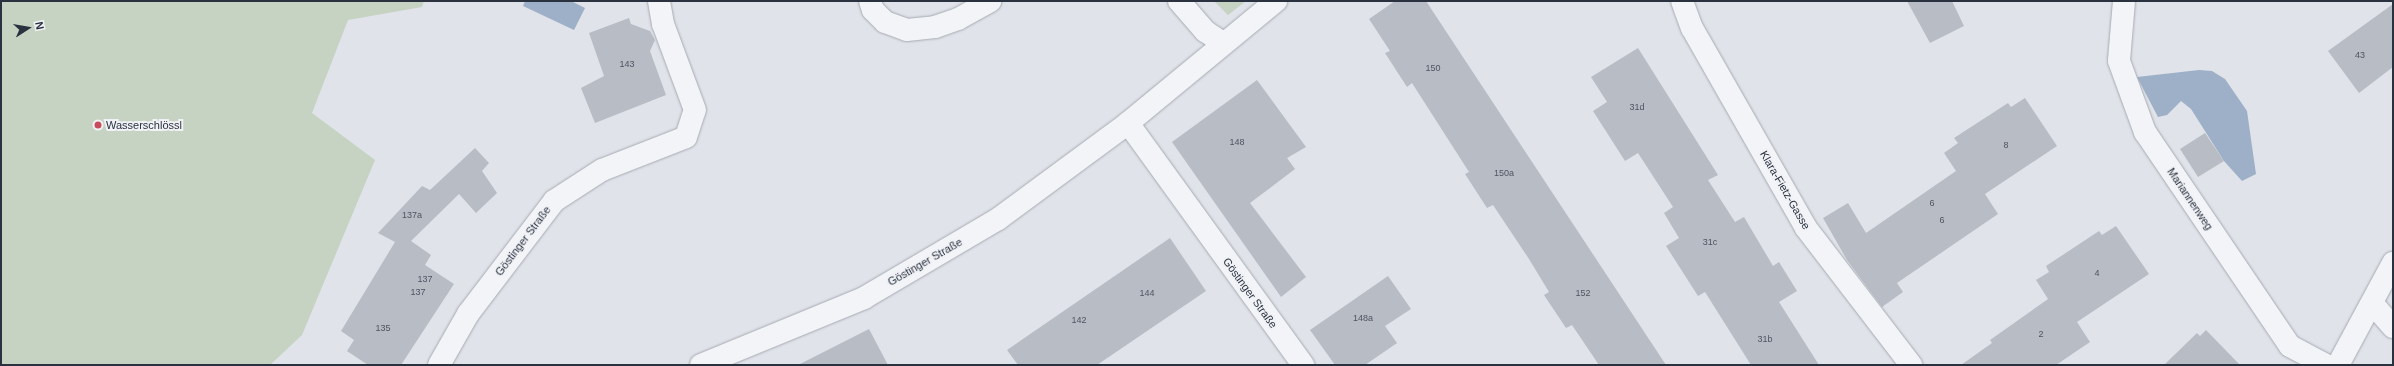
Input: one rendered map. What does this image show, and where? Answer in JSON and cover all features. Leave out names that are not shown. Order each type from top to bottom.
[{"type":"street","name":"Göstinger Straße","points":[[439,365],[468,314],[554,201],[602,170],[686,137],[695,110],[664,24],[659,1]]},
{"type":"street","points":[[870,1],[873,10],[885,22],[908,30],[958,19],[990,1]]},
{"type":"street","points":[[1179,1],[1205,31],[1223,43]]},
{"type":"street","name":"Göstinger Straße","points":[[702,365],[864,298],[998,219],[1128,123],[1223,43],[1276,1]]},
{"type":"street","name":"Klara-Fietz-Gasse","points":[[1682,1],[1692,28],[1802,221],[1911,365]]},
{"type":"street","name":"Mariannenweg","points":[[2124,1],[2119,61],[2145,132],[2290,346],[2325,365]]},
{"type":"street","name":"Göstinger Straße","points":[[1128,123],[1303,365]]},
{"type":"street","points":[[2338,365],[2393,264]]},
{"type":"street","points":[[2372,303],[2393,327]]},
{"type":"green space","points":[[1,1],[424,1],[422,7],[348,20],[312,113],[375,160],[302,335],[270,365],[1,365]]},
{"type":"green space","points":[[1214,1],[1246,1],[1228,15]]},
{"type":"water","points":[[525,1],[571,1],[585,8],[574,30],[523,6]]},
{"type":"water","points":[[2199,70],[2212,71],[2225,79],[2247,111],[2256,174],[2242,181],[2224,161],[2191,109],[2181,101],[2167,115],[2158,117],[2137,77]]},
{"type":"building","points":[[1395,1],[1426,1],[1666,365],[1599,365],[1572,325],[1566,328],[1544,295],[1549,292],[1529,259],[1493,205],[1487,208],[1465,174],[1469,172],[1412,83],[1407,87],[1385,53],[1390,51],[1369,19]]},
{"type":"building","points":[[1907,1],[1952,1],[1964,26],[1930,43]]},
{"type":"building","points":[[2393,4],[2393,67],[2359,93],[2328,51]]},
{"type":"building","points":[[629,18],[631,24],[650,31],[655,40],[650,51],[666,95],[595,123],[581,88],[604,76],[589,33]]},
{"type":"building","points":[[1638,48],[1718,175],[1708,180],[1735,222],[1744,217],[1773,266],[1779,262],[1797,291],[1779,302],[1819,365],[1751,365],[1705,292],[1698,296],[1666,246],[1679,238],[1664,213],[1673,207],[1638,153],[1625,161],[1593,111],[1607,102],[1591,77]]},
{"type":"building","points":[[1257,80],[1306,147],[1287,158],[1295,169],[1250,203],[1306,277],[1281,297],[1172,142]]},
{"type":"building","points":[[2025,98],[2057,146],[1985,194],[1998,214],[1897,283],[1903,292],[1882,307],[1847,260],[1823,218],[1848,203],[1866,233],[1956,171],[1944,153],[1958,143],[1954,138],[2008,103],[2011,107]]},
{"type":"building","points":[[2205,133],[2224,161],[2198,177],[2180,149]]},
{"type":"building","points":[[475,148],[489,163],[482,171],[497,193],[476,213],[459,194],[411,241],[431,255],[425,265],[454,284],[401,365],[368,365],[347,351],[354,340],[341,331],[395,242],[378,233],[422,186],[430,190]]},
{"type":"building","points":[[2116,226],[2149,274],[2077,322],[2090,342],[2056,365],[1961,365],[1992,343],[1990,340],[2048,299],[2036,280],[2049,272],[2046,266],[2099,231],[2102,235]]},
{"type":"building","points":[[1170,238],[1206,291],[1097,365],[1018,365],[1007,350]]},
{"type":"building","points":[[1388,276],[1411,309],[1385,326],[1397,343],[1365,365],[1335,365],[1310,330]]},
{"type":"building","points":[[869,329],[888,365],[798,365]]},
{"type":"building","points":[[2206,330],[2240,365],[2164,365],[2197,333],[2200,336]]},
{"type":"place","name":"Wasserschlössl","points":[[98,125]]}]
